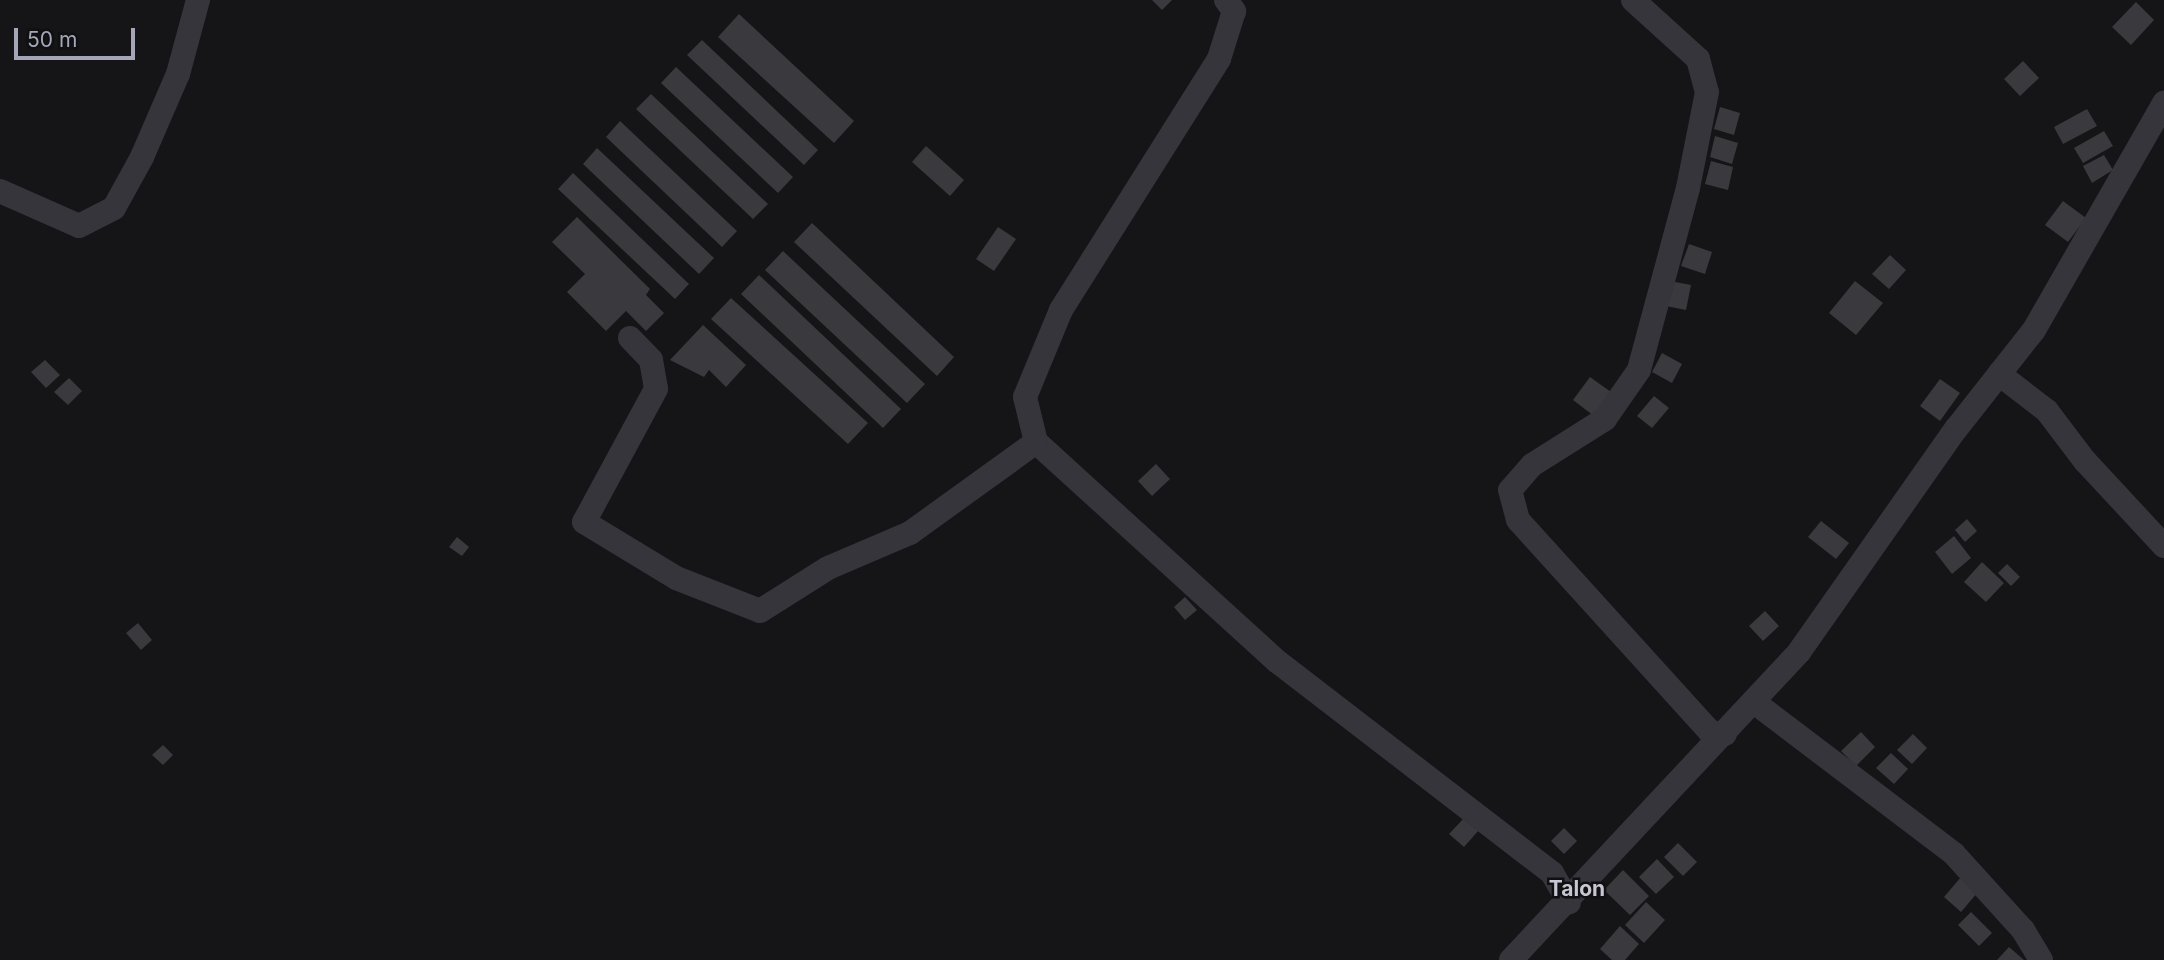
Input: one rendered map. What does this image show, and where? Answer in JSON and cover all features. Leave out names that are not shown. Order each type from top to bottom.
[{"type":"street","points":[[0,191],[79,226],[114,208],[142,157],[178,74],[198,0]]},
{"type":"street","points":[[1633,0],[1699,59],[1707,92],[1688,188],[1639,370],[1605,419],[1532,465],[1510,490],[1518,520],[1710,732],[1725,734]]},
{"type":"street","points":[[1228,1],[1234,11],[1219,59],[1061,310],[1025,397],[1036,442],[1278,662],[1552,873],[1569,902]]},
{"type":"street","points":[[1511,960],[1569,902],[1798,652],[1999,374],[2034,330],[2164,103]]},
{"type":"street","points":[[630,338],[651,360],[656,389],[584,522],[676,578],[760,611],[828,568],[910,533],[1036,442]]},
{"type":"street","points":[[1999,374],[2047,411],[2085,461],[2164,546]]},
{"type":"street","points":[[1754,702],[1954,854],[2023,930],[2041,960]]},
{"type":"building","points":[[1152,0],[1172,0],[1162,10]]},
{"type":"building","points":[[2136,2],[2154,20],[2131,45],[2112,27]]},
{"type":"building","points":[[739,14],[854,121],[834,143],[718,37]]},
{"type":"building","points":[[702,40],[818,150],[804,165],[687,55]]},
{"type":"building","points":[[2023,61],[2039,78],[2020,96],[2004,79]]},
{"type":"building","points":[[676,67],[793,177],[778,193],[661,83]]},
{"type":"building","points":[[651,94],[768,204],[753,219],[636,109]]},
{"type":"building","points":[[1720,107],[1740,113],[1734,135],[1714,129]]},
{"type":"building","points":[[2087,109],[2097,126],[2063,144],[2054,127]]},
{"type":"building","points":[[620,121],[737,231],[722,247],[606,137]]},
{"type":"building","points":[[2104,131],[2113,146],[2083,163],[2074,148]]},
{"type":"building","points":[[1715,136],[1738,143],[1732,164],[1710,157]]},
{"type":"building","points":[[926,146],[964,180],[950,196],[912,162]]},
{"type":"building","points":[[597,148],[714,258],[699,274],[583,164]]},
{"type":"building","points":[[2104,155],[2113,170],[2092,183],[2083,166]]},
{"type":"building","points":[[1711,161],[1733,167],[1728,190],[1705,184]]},
{"type":"building","points":[[573,173],[689,284],[675,299],[558,189]]},
{"type":"building","points":[[2063,201],[2086,218],[2068,242],[2045,225]]},
{"type":"building","points":[[577,217],[650,289],[646,295],[664,313],[646,331],[626,311],[606,331],[567,292],[585,274],[552,242]]},
{"type":"building","points":[[812,223],[954,357],[937,376],[794,242]]},
{"type":"building","points":[[998,227],[1016,239],[994,271],[976,259]]},
{"type":"building","points":[[1689,244],[1712,252],[1705,274],[1681,266]]},
{"type":"building","points":[[783,251],[925,384],[907,403],[765,270]]},
{"type":"building","points":[[1890,255],[1906,270],[1889,289],[1872,274]]},
{"type":"building","points":[[759,275],[901,409],[883,428],[741,294]]},
{"type":"building","points":[[1670,281],[1691,285],[1686,310],[1666,306]]},
{"type":"building","points":[[1855,281],[1883,303],[1856,335],[1829,313]]},
{"type":"building","points":[[731,298],[868,423],[848,444],[711,319]]},
{"type":"building","points":[[703,325],[746,365],[726,387],[709,370],[704,377],[670,360]]},
{"type":"building","points":[[1662,353],[1682,364],[1672,383],[1652,372]]},
{"type":"building","points":[[45,360],[60,375],[46,388],[31,372]]},
{"type":"building","points":[[1590,377],[1611,392],[1594,416],[1573,400]]},
{"type":"building","points":[[69,378],[82,391],[68,405],[54,392]]},
{"type":"building","points":[[1940,379],[1960,393],[1940,421],[1920,406]]},
{"type":"building","points":[[1654,396],[1669,408],[1652,428],[1637,416]]},
{"type":"building","points":[[1156,464],[1170,479],[1152,496],[1138,481]]},
{"type":"building","points":[[1967,519],[1977,531],[1965,542],[1955,530]]},
{"type":"building","points":[[1821,521],[1849,543],[1836,559],[1808,537]]},
{"type":"building","points":[[1954,536],[1971,558],[1952,574],[1935,552]]},
{"type":"building","points":[[457,537],[469,547],[462,556],[449,547]]},
{"type":"building","points":[[1982,562],[2004,583],[1986,602],[1964,582]]},
{"type":"building","points":[[2007,564],[2020,577],[2011,586],[1998,573]]},
{"type":"building","points":[[1185,597],[1197,610],[1185,620],[1174,607]]},
{"type":"building","points":[[1765,611],[1779,626],[1763,641],[1749,626]]},
{"type":"building","points":[[138,623],[152,640],[141,650],[126,633]]},
{"type":"building","points":[[1861,732],[1875,747],[1856,766],[1841,751]]},
{"type":"building","points":[[1913,734],[1927,748],[1912,764],[1897,750]]},
{"type":"building","points":[[163,745],[173,755],[163,765],[152,755]]},
{"type":"building","points":[[1891,753],[1908,769],[1894,784],[1876,768]]},
{"type":"building","points":[[1465,817],[1479,830],[1464,847],[1449,834]]},
{"type":"building","points":[[1564,828],[1577,841],[1564,854],[1551,841]]},
{"type":"building","points":[[1678,843],[1697,862],[1683,876],[1664,857]]},
{"type":"building","points":[[1657,859],[1674,877],[1656,894],[1639,877]]},
{"type":"building","points":[[1623,870],[1649,896],[1630,915],[1604,890]]},
{"type":"building","points":[[1961,877],[1978,892],[1961,912],[1944,897]]},
{"type":"building","points":[[1646,902],[1665,920],[1644,943],[1625,925]]},
{"type":"building","points":[[1971,912],[1992,933],[1979,946],[1958,925]]},
{"type":"building","points":[[1620,926],[1639,944],[1625,960],[1612,960],[1600,949]]},
{"type":"building","points":[[2009,947],[2024,960],[1997,960]]},
{"type":"district","name":"Talon","points":[[1577,889]]}]
